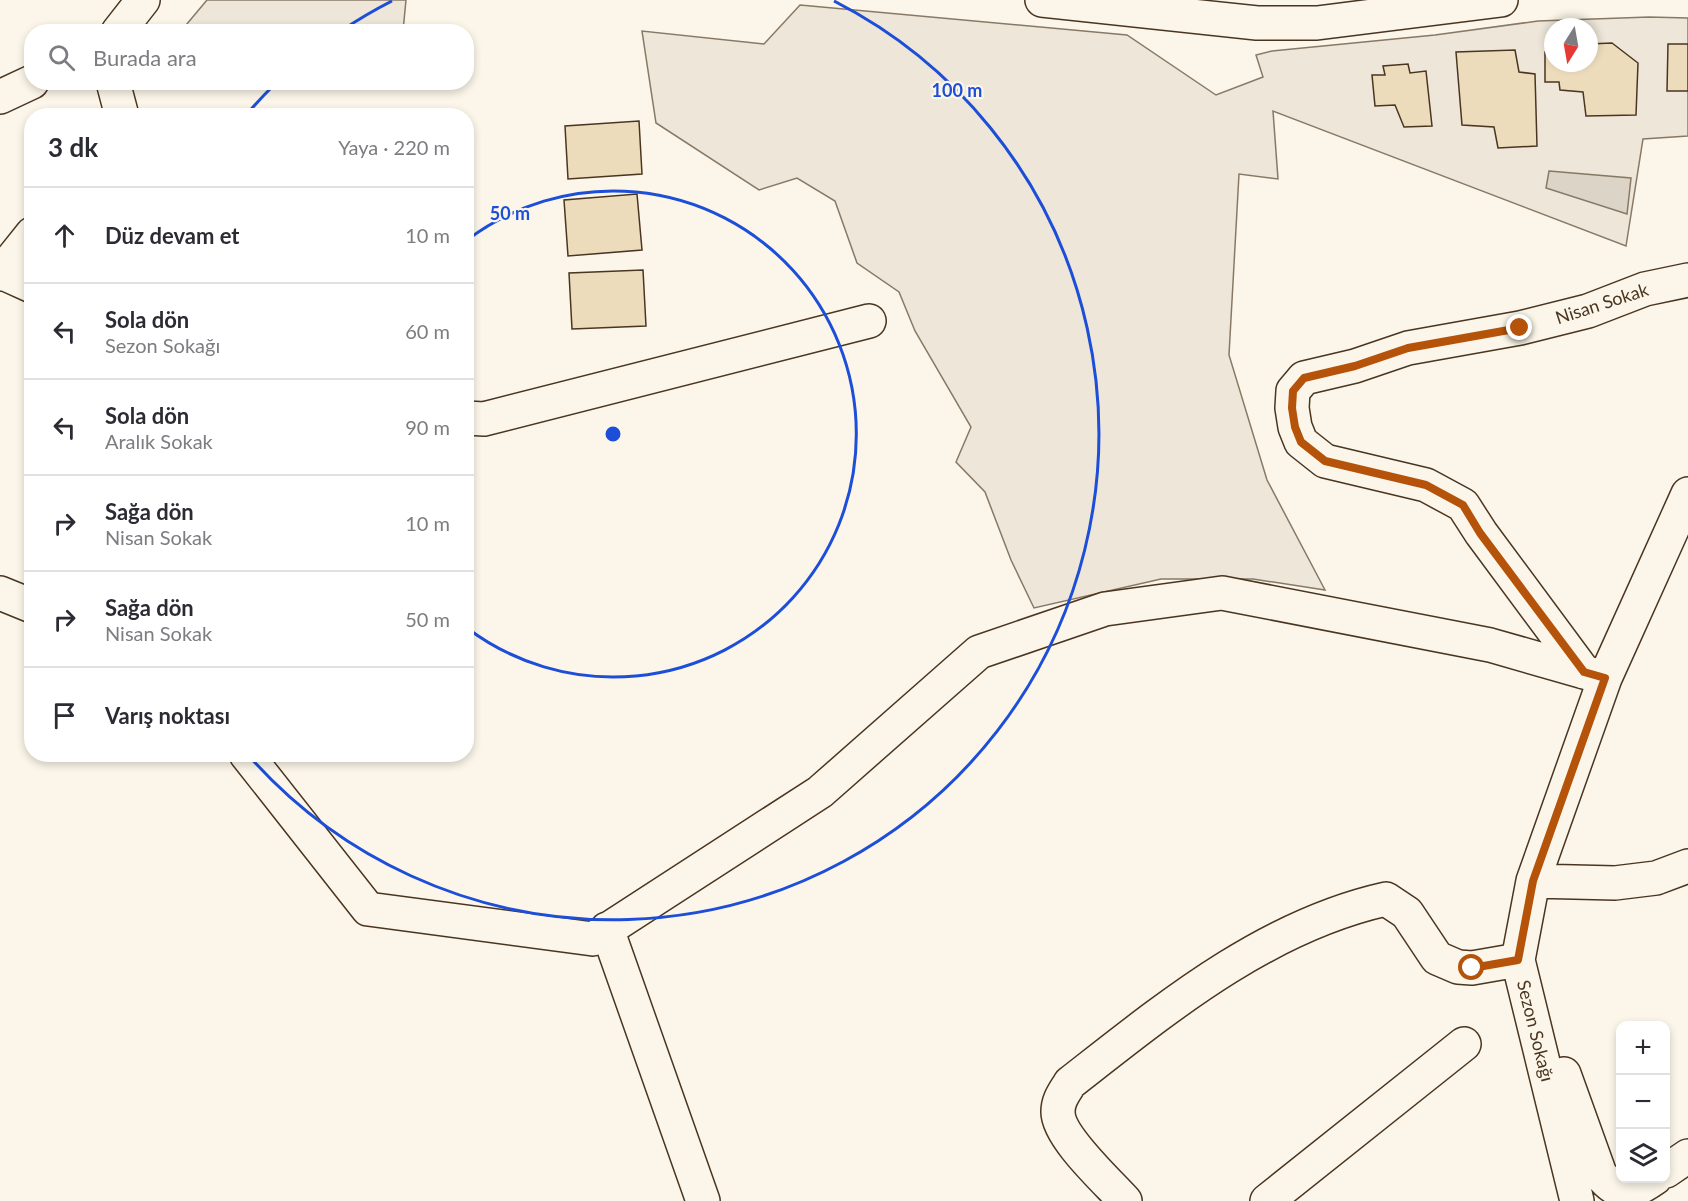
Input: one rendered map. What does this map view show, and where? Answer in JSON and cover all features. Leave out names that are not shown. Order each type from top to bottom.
[{"type":"street","points":[[124,24],[143,0]]},
{"type":"street","points":[[1042,0],[1257,22],[1317,23],[1501,0]]},
{"type":"street","points":[[0,97],[24,86]]},
{"type":"street","points":[[115,90],[120,108]]},
{"type":"street","points":[[24,244],[1,273],[24,283]]},
{"type":"street","name":"Nisan Sokak","points":[[1595,675],[1480,533],[1463,505],[1426,485],[1325,461],[1301,442],[1295,427],[1292,408],[1293,391],[1304,378],[1355,366],[1408,348],[1520,328],[1588,311],[1645,289],[1688,280]]},
{"type":"street","points":[[474,418],[484,418],[869,321]]},
{"type":"street","name":"Sezon Sokağı","points":[[1577,1201],[1518,960],[1595,675],[1688,494]]},
{"type":"street","points":[[0,593],[24,603]]},
{"type":"street","points":[[252,762],[368,909],[593,939],[820,792],[979,652],[1105,609],[1222,593],[1490,645],[1595,675]]},
{"type":"street","points":[[1649,1183],[1637,1191],[1620,1191],[1610,1186],[1600,1174],[1537,998],[1533,934],[1540,881],[1656,878],[1688,866]]},
{"type":"street","points":[[1125,1201],[1066,1135],[1058,1115],[1060,1098],[1070,1083],[1167,1007],[1285,933],[1354,906],[1386,899],[1407,913],[1437,958],[1458,967],[1472,968],[1518,960]]},
{"type":"street","points":[[607,929],[703,1201]]},
{"type":"street","points":[[1267,1201],[1464,1044]]},
{"type":"street","points":[[1670,1168],[1688,1156]]},
{"type":"shaded area","points":[[207,0],[406,0],[404,24],[187,24]]},
{"type":"shaded area","points":[[800,5],[1127,35],[1216,95],[1263,77],[1256,55],[1272,51],[1435,35],[1538,21],[1544,21],[1544,72],[1598,72],[1598,19],[1688,18],[1688,136],[1643,139],[1626,246],[1273,111],[1278,179],[1239,174],[1229,355],[1267,480],[1325,590],[1253,579],[1161,579],[1034,608],[1011,560],[985,492],[956,462],[971,427],[915,331],[899,292],[857,263],[835,201],[797,178],[759,190],[656,123],[642,31],[764,44]]},
{"type":"shaded area","points":[[1549,171],[1631,178],[1627,214],[1546,188]]},
{"type":"building","points":[[1612,43],[1638,63],[1636,115],[1586,116],[1583,92],[1560,90],[1559,82],[1545,82],[1545,72],[1598,72],[1598,44]]},
{"type":"building","points":[[1668,44],[1688,44],[1688,91],[1667,91]]},
{"type":"building","points":[[1515,50],[1519,72],[1535,74],[1537,146],[1498,148],[1494,127],[1462,125],[1456,52]]},
{"type":"building","points":[[1408,64],[1410,73],[1426,71],[1432,126],[1404,127],[1395,105],[1375,106],[1372,75],[1385,75],[1383,66]]},
{"type":"building","points":[[639,121],[642,174],[568,179],[565,126]]},
{"type":"building","points":[[637,194],[642,250],[568,256],[564,200]]},
{"type":"building","points":[[643,270],[646,326],[572,329],[569,273]]},
{"type":"route","points":[[1472,968],[1518,960],[1533,881],[1605,678],[1584,672],[1480,533],[1463,505],[1426,485],[1325,461],[1301,442],[1295,427],[1292,408],[1293,391],[1304,378],[1355,366],[1408,348],[1520,328]]}]
